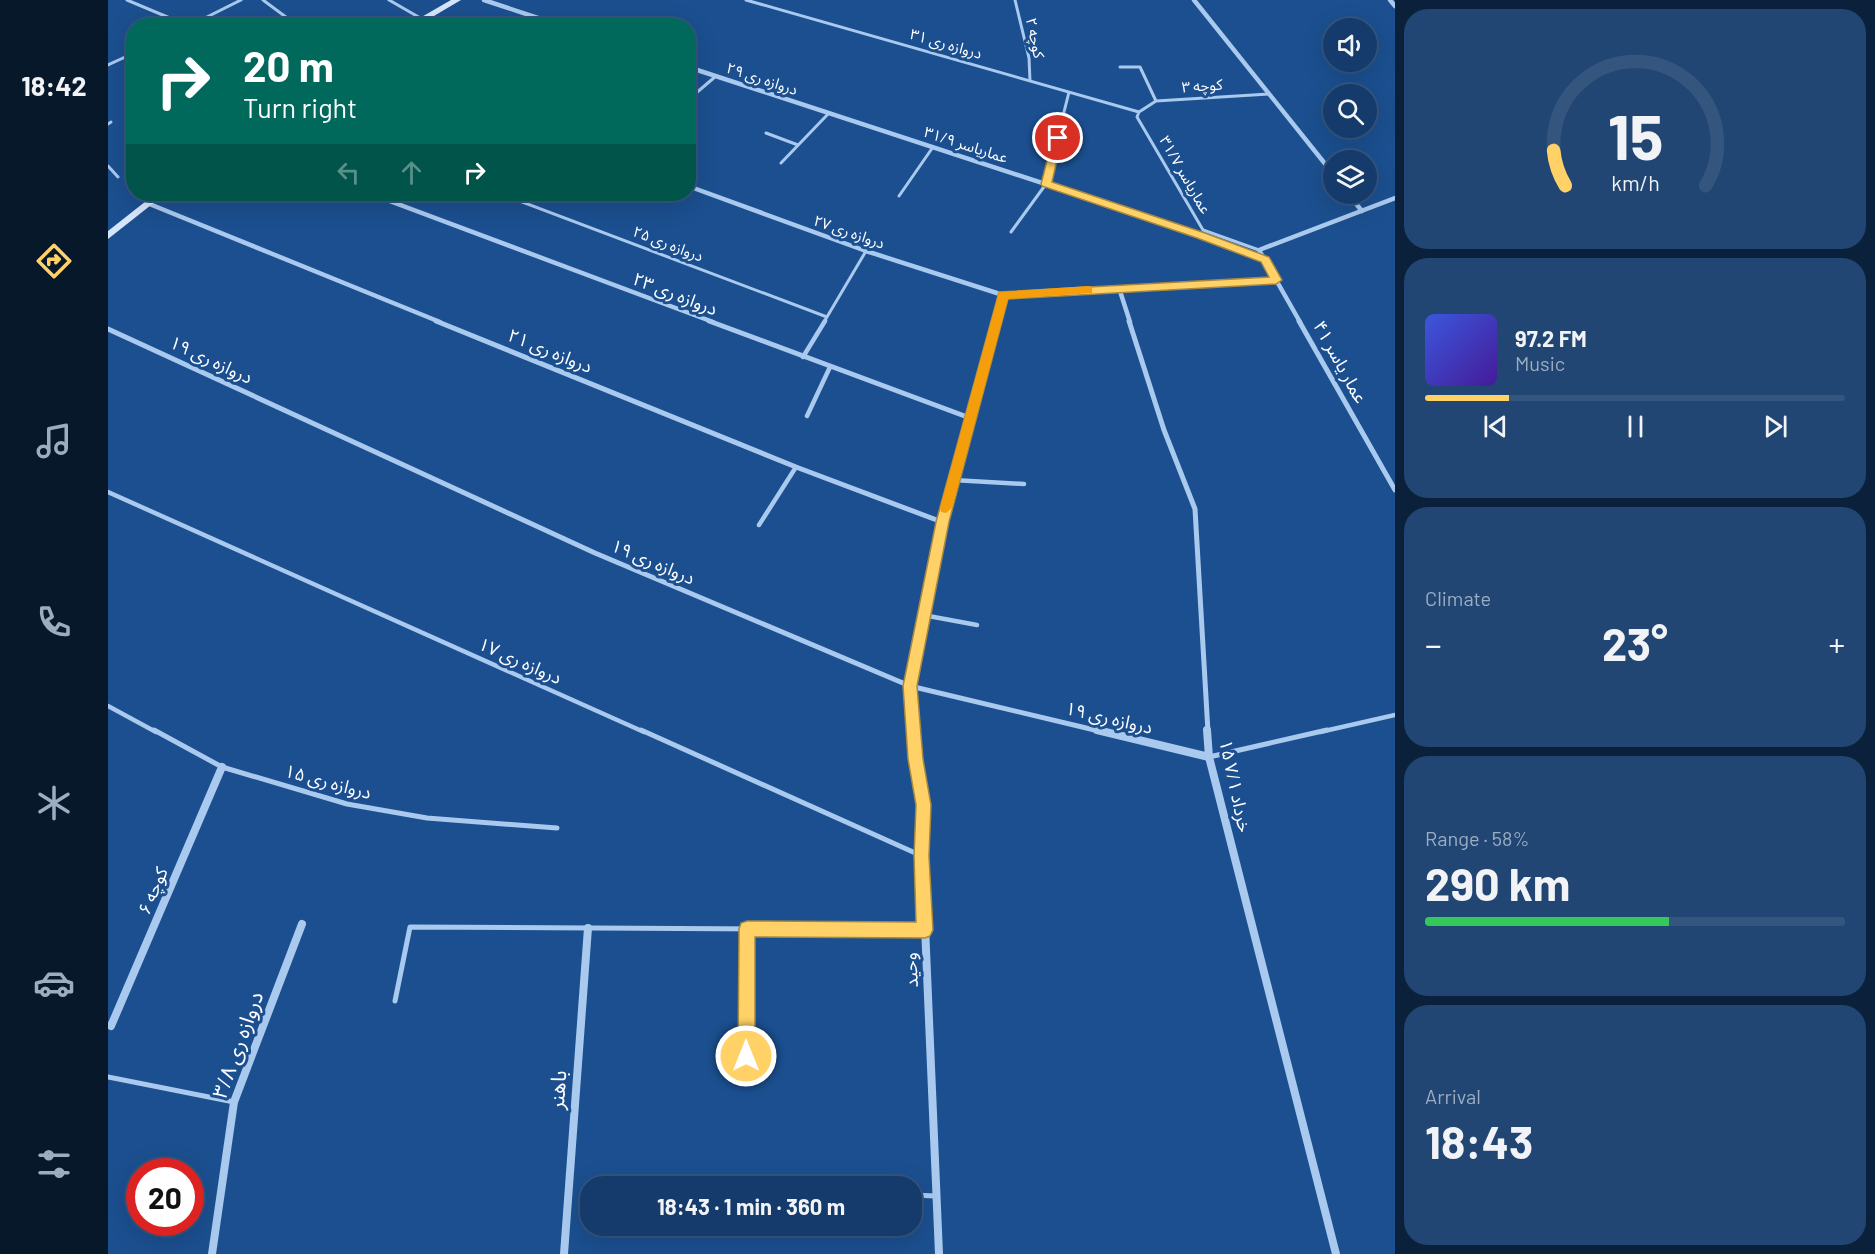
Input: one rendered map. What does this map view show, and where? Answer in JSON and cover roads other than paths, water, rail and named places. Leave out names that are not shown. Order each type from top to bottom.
[{"type":"main road","points":[[424,18],[457,0]]},
{"type":"main road","points":[[109,234],[150,201]]},
{"type":"street","points":[[484,0],[538,18]]},
{"type":"street","points":[[1194,0],[1323,161]]},
{"type":"street","points":[[1390,0],[1395,6]]},
{"type":"street","name":"دروازه ری ۲۹","points":[[696,70],[829,113]]},
{"type":"street","name":"عماریاسر ۳۱/۹","points":[[829,113],[1201,235],[1265,260]]},
{"type":"street","name":"دروازه ری ۲۷","points":[[696,189],[866,251],[1003,295]]},
{"type":"street","points":[[1259,250],[1395,198]]},
{"type":"street","name":"دروازه ری ۲۳","points":[[390,201],[970,418]]},
{"type":"street","name":"دروازه ری ۲۱","points":[[147,203],[796,467],[942,522]]},
{"type":"street","points":[[1356,204],[1362,211]]},
{"type":"street","name":"عمار یاسر ۴۱","points":[[1259,250],[1395,490]]},
{"type":"street","points":[[1003,295],[1276,280]]},
{"type":"street","name":"۱۵ خرداد ۷/۱","points":[[1119,288],[1164,430],[1195,509],[1209,756],[1336,1254]]},
{"type":"street","name":"وحید","points":[[939,1254],[921,856],[924,805],[915,759],[910,686],[942,522],[1003,295]]},
{"type":"street","name":"دروازه ری ۱۹","points":[[108,329],[595,554],[910,686],[1209,756]]},
{"type":"street","name":"کوچه ۶","points":[[109,1028],[222,767]]},
{"type":"street","name":"دروازه ری ۳/۸","points":[[212,1254],[234,1102],[302,924]]},
{"type":"street","name":"باهنر","points":[[564,1254],[588,928]]},
{"type":"lane","points":[[127,0],[170,18]]},
{"type":"lane","points":[[205,18],[241,0]]},
{"type":"lane","points":[[263,0],[288,18]]},
{"type":"lane","points":[[389,0],[420,18]]},
{"type":"lane","name":"دروازه ری ۳۱","points":[[746,0],[1139,112]]},
{"type":"lane","name":"کوچه ۲","points":[[1015,0],[1029,58],[1030,81]]},
{"type":"lane","points":[[109,64],[126,57]]},
{"type":"lane","points":[[1120,67],[1140,67],[1156,101]]},
{"type":"lane","points":[[696,93],[716,76]]},
{"type":"lane","points":[[1011,232],[1046,184],[1069,92]]},
{"type":"lane","name":"کوچه ۳","points":[[1139,112],[1156,101],[1269,94]]},
{"type":"lane","name":"عماریاسر ۳۱/۷","points":[[1139,112],[1137,117],[1203,230],[1259,250]]},
{"type":"lane","points":[[782,163],[829,113]]},
{"type":"lane","points":[[766,133],[798,145]]},
{"type":"lane","points":[[899,195],[933,147]]},
{"type":"lane","points":[[108,166],[118,177]]},
{"type":"lane","name":"دروازه ری ۲۵","points":[[520,201],[827,317]]},
{"type":"lane","points":[[802,357],[866,251]]},
{"type":"lane","points":[[807,416],[830,367]]},
{"type":"lane","points":[[759,525],[796,467]]},
{"type":"lane","points":[[954,480],[1024,484]]},
{"type":"lane","name":"دروازه ری ۱۷","points":[[108,492],[921,856]]},
{"type":"lane","points":[[923,615],[976,626]]},
{"type":"lane","name":"دروازه ری ۱۵","points":[[108,706],[222,767],[348,804],[427,818],[557,828]]},
{"type":"lane","points":[[1209,756],[1395,715]]},
{"type":"lane","points":[[395,1001],[410,927],[925,930]]},
{"type":"lane","points":[[746,1077],[747,929]]},
{"type":"lane","points":[[108,1077],[234,1102]]},
{"type":"lane","points":[[922,1195],[937,1196]]}]
